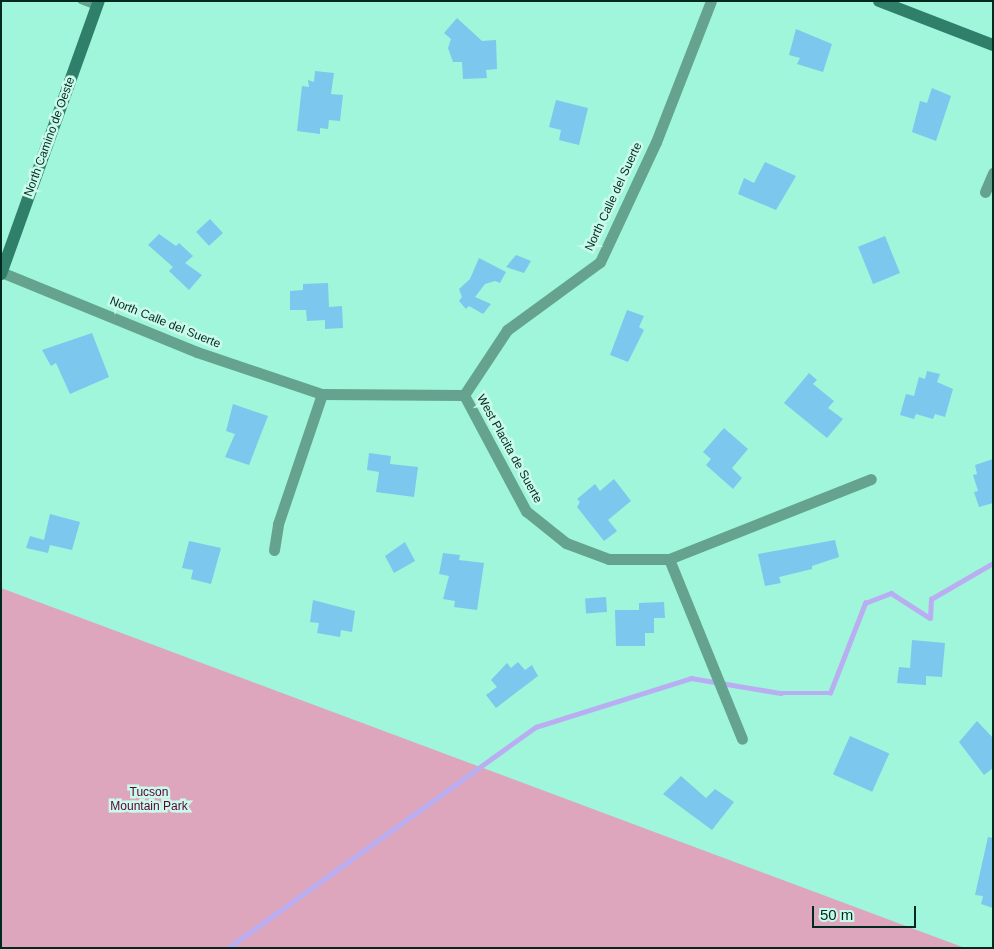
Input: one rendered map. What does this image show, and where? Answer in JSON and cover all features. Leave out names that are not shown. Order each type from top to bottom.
[{"type":"street","name":"North Calle del Suerte","points":[[2,272],[197,352],[322,394],[464,395],[507,330],[600,262],[656,142],[712,1]]},
{"type":"street","points":[[880,1],[993,45]]},
{"type":"street","name":"North Camino de Oeste","points":[[2,272],[98,4]]},
{"type":"street","points":[[985,192],[993,173]]},
{"type":"street","points":[[274,550],[278,524],[322,394]]},
{"type":"street","name":"West Placita de Suerte","points":[[464,395],[526,511],[566,543],[609,559],[669,559],[871,479]]},
{"type":"street","points":[[669,559],[742,739]]},
{"type":"lane","points":[[81,1],[98,4]]},
{"type":"green space","name":"Tucson Mountain Park","points":[[1,588],[965,948],[1,948]]},
{"type":"building","points":[[457,18],[482,41],[496,40],[497,69],[486,70],[487,78],[463,79],[462,62],[453,62],[448,48],[451,39],[444,33]]},
{"type":"building","points":[[796,29],[832,44],[823,72],[797,64],[800,58],[789,55]]},
{"type":"building","points":[[315,71],[334,73],[331,94],[343,95],[340,121],[329,120],[328,129],[320,128],[320,134],[297,131],[302,86],[309,87],[308,80],[314,82]]},
{"type":"building","points":[[932,88],[951,96],[936,141],[912,132],[920,101],[927,103]]},
{"type":"building","points":[[556,100],[588,108],[579,145],[559,140],[561,130],[549,127]]},
{"type":"building","points":[[765,162],[796,176],[776,210],[738,194],[744,178],[754,183]]},
{"type":"building","points":[[210,219],[223,233],[209,246],[196,232]]},
{"type":"building","points":[[159,234],[176,246],[179,243],[193,256],[185,263],[202,275],[189,290],[169,271],[173,267],[148,245]]},
{"type":"building","points":[[885,236],[900,273],[873,284],[858,247]]},
{"type":"building","points":[[516,255],[531,261],[524,273],[506,267]]},
{"type":"building","points":[[479,258],[506,272],[500,283],[495,281],[485,284],[475,297],[491,304],[483,314],[469,306],[466,309],[459,301],[462,297],[459,289],[470,279]]},
{"type":"building","points":[[328,283],[329,307],[342,306],[343,328],[325,329],[325,320],[307,321],[306,310],[290,310],[290,291],[303,290],[303,284]]},
{"type":"building","points":[[627,310],[644,316],[639,327],[644,330],[628,362],[610,355]]},
{"type":"building","points":[[92,333],[109,377],[70,394],[56,363],[51,366],[42,350]]},
{"type":"building","points":[[927,371],[940,374],[937,382],[953,389],[945,417],[935,414],[933,419],[916,414],[914,419],[900,415],[906,394],[914,396],[919,377],[925,379]]},
{"type":"building","points":[[809,373],[817,380],[813,384],[834,401],[828,408],[843,419],[827,438],[784,403]]},
{"type":"building","points":[[233,404],[268,416],[249,465],[225,457],[235,434],[226,431]]},
{"type":"building","points":[[724,428],[748,449],[732,468],[742,478],[733,489],[706,465],[711,459],[703,452]]},
{"type":"building","points":[[369,453],[391,456],[390,464],[418,467],[414,497],[376,492],[379,472],[367,470]]},
{"type":"building","points":[[993,459],[993,503],[979,507],[974,492],[978,491],[973,475],[977,474],[975,465]]},
{"type":"building","points":[[614,479],[631,501],[608,520],[617,531],[604,541],[577,507],[580,502],[577,499],[595,484],[600,491]]},
{"type":"building","points":[[50,514],[80,522],[72,550],[50,545],[48,553],[26,548],[30,536],[44,540]]},
{"type":"building","points":[[835,540],[839,557],[812,566],[812,569],[779,577],[781,583],[765,586],[758,554]]},
{"type":"building","points":[[189,541],[221,548],[211,584],[191,579],[193,570],[182,568]]},
{"type":"building","points":[[405,542],[415,561],[394,573],[385,556]]},
{"type":"building","points":[[443,553],[460,555],[459,560],[484,563],[477,610],[454,607],[455,601],[443,599],[449,576],[439,574]]},
{"type":"building","points":[[606,597],[607,612],[586,613],[585,598]]},
{"type":"building","points":[[313,600],[355,611],[352,632],[341,630],[340,637],[317,633],[319,623],[310,622]]},
{"type":"building","points":[[664,602],[665,618],[654,618],[654,633],[645,633],[645,646],[616,646],[615,610],[639,610],[639,603]]},
{"type":"building","points":[[912,640],[945,643],[942,677],[926,676],[926,685],[897,683],[899,667],[910,668]]},
{"type":"building","points":[[518,662],[525,670],[532,665],[538,676],[496,708],[486,695],[497,687],[491,680],[507,663],[511,668]]},
{"type":"building","points":[[977,721],[993,738],[993,768],[984,775],[959,742]]},
{"type":"building","points":[[850,736],[889,753],[872,792],[833,774]]},
{"type":"building","points":[[681,776],[706,798],[715,789],[734,802],[712,830],[663,794]]},
{"type":"building","points":[[988,837],[993,838],[993,908],[981,904],[983,896],[975,895]]},
{"type":"waterway","points":[[228,948],[536,727],[691,678],[781,693],[830,693],[865,603],[891,593],[930,618],[931,599],[993,563]]}]
